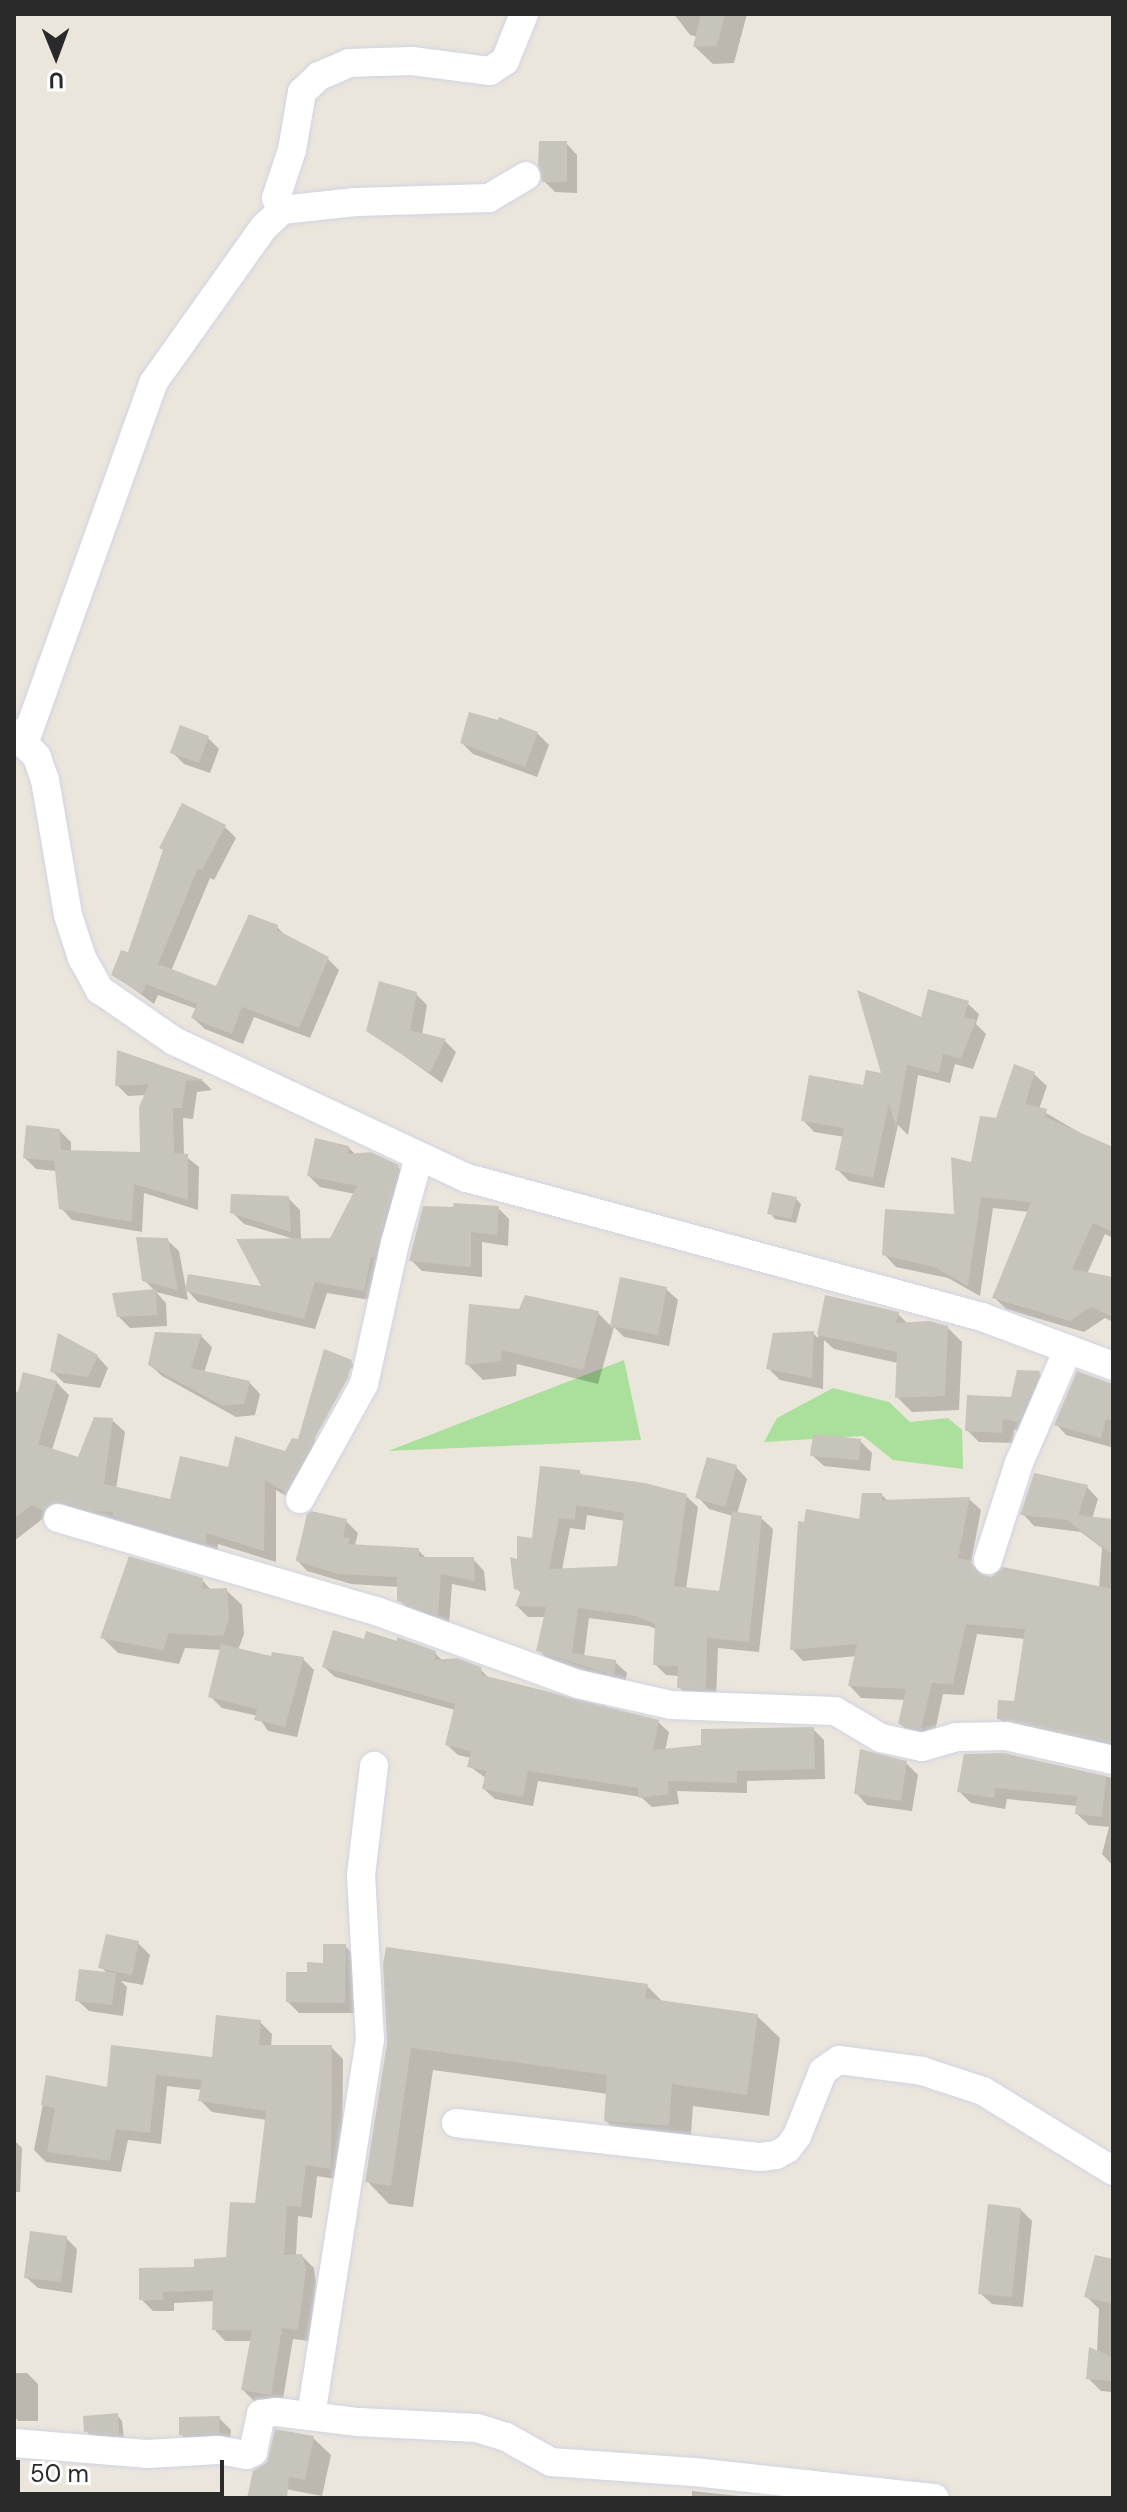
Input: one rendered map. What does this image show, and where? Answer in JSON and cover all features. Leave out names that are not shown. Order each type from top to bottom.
[{"type":"street","points":[[282,210],[276,198],[292,150],[302,92],[319,76],[349,63],[412,61],[490,71],[505,61],[524,14]]},
{"type":"street","points":[[526,176],[489,198],[356,202],[282,210],[264,227],[153,383],[18,737],[37,757],[45,780],[68,915],[82,958],[100,990],[174,1041],[467,1178],[982,1317],[1113,1366]]},
{"type":"street","points":[[300,1499],[364,1384],[395,1243],[419,1157]]},
{"type":"street","points":[[988,1560],[1019,1463],[1068,1349]]},
{"type":"street","points":[[58,1518],[376,1611],[593,1688],[671,1705],[835,1711],[881,1738],[922,1747],[957,1737],[1006,1736],[1113,1760]]},
{"type":"street","points":[[311,2416],[370,2040],[361,1875],[374,1766]]},
{"type":"street","points":[[456,2123],[760,2157],[776,2155],[787,2149],[797,2136],[823,2071],[839,2060],[922,2071],[983,2091],[1113,2171]]},
{"type":"street","points":[[14,2443],[147,2454],[218,2450],[247,2455],[253,2452],[261,2414],[311,2416],[477,2428],[506,2437],[551,2462],[694,2472],[935,2498]]},
{"type":"green space","points":[[624,1360],[641,1440],[388,1451]]},
{"type":"green space","points":[[833,1388],[889,1402],[910,1422],[948,1418],[962,1430],[963,1469],[893,1460],[863,1436],[764,1442],[777,1418]]},
{"type":"building","points":[[701,14],[725,14],[717,46],[693,47]]},
{"type":"building","points":[[539,141],[567,141],[567,182],[542,182],[538,164]]},
{"type":"building","points":[[469,712],[498,720],[499,717],[538,732],[525,767],[460,743]]},
{"type":"building","points":[[180,725],[209,736],[199,763],[170,753]]},
{"type":"building","points":[[182,803],[226,825],[202,870],[198,868],[158,964],[216,986],[249,914],[278,925],[277,930],[329,957],[299,1028],[242,1007],[232,1034],[191,1018],[197,1004],[146,984],[142,994],[111,975],[121,950],[128,952],[163,850],[159,848]]},
{"type":"building","points":[[379,981],[417,992],[410,1030],[446,1039],[430,1073],[366,1031]]},
{"type":"building","points":[[928,989],[969,1001],[964,1017],[976,1020],[961,1059],[943,1054],[939,1073],[907,1065],[896,1127],[889,1103],[873,1178],[835,1170],[844,1128],[801,1121],[809,1075],[863,1085],[866,1070],[881,1073],[857,990],[921,1017]]},
{"type":"building","points":[[117,1050],[204,1080],[186,1081],[182,1108],[173,1108],[174,1153],[188,1154],[188,1200],[134,1184],[132,1222],[59,1209],[54,1161],[23,1158],[26,1125],[60,1129],[61,1150],[140,1152],[139,1107],[149,1084],[115,1086]]},
{"type":"building","points":[[1014,1064],[1035,1072],[1025,1104],[1047,1109],[1045,1117],[1113,1147],[1113,1232],[1093,1223],[1072,1269],[1113,1277],[1113,1317],[1091,1307],[1070,1321],[992,1298],[1031,1202],[981,1197],[968,1286],[934,1267],[882,1255],[885,1209],[954,1214],[951,1157],[971,1162],[980,1116],[996,1118]]},
{"type":"building","points":[[315,1138],[349,1146],[348,1154],[371,1152],[399,1165],[364,1291],[315,1282],[304,1319],[185,1291],[188,1274],[261,1286],[236,1239],[330,1238],[357,1186],[307,1176]]},
{"type":"building","points":[[772,1192],[797,1197],[791,1219],[767,1214]]},
{"type":"building","points":[[231,1194],[289,1196],[291,1232],[230,1213]]},
{"type":"building","points":[[454,1203],[499,1206],[497,1235],[471,1232],[471,1267],[409,1261],[423,1206],[453,1207]]},
{"type":"building","points":[[136,1237],[168,1238],[178,1290],[142,1281]]},
{"type":"building","points":[[620,1277],[667,1287],[658,1335],[610,1326]]},
{"type":"building","points":[[156,1289],[157,1315],[117,1317],[112,1293]]},
{"type":"building","points":[[525,1295],[599,1311],[583,1370],[502,1350],[501,1361],[465,1365],[469,1304],[519,1309]]},
{"type":"building","points":[[825,1295],[899,1312],[896,1323],[930,1321],[948,1326],[945,1396],[895,1398],[897,1352],[817,1335]]},
{"type":"building","points":[[814,1331],[812,1378],[766,1369],[773,1333]]},
{"type":"building","points":[[155,1332],[202,1334],[191,1368],[250,1381],[244,1404],[223,1406],[148,1365]]},
{"type":"building","points":[[58,1333],[98,1355],[88,1377],[50,1372]]},
{"type":"building","points":[[324,1349],[352,1360],[348,1378],[285,1492],[265,1480],[264,1551],[206,1533],[206,1543],[113,1516],[113,1512],[94,1511],[62,1502],[53,1502],[43,1510],[31,1505],[14,1519],[14,1391],[18,1392],[23,1372],[57,1381],[38,1444],[78,1457],[94,1417],[113,1418],[104,1484],[170,1499],[180,1456],[228,1467],[235,1436],[285,1451],[292,1438],[298,1439]]},
{"type":"building","points":[[1017,1370],[1040,1371],[1018,1422],[1003,1419],[1002,1433],[965,1431],[967,1395],[1011,1397]]},
{"type":"building","points":[[1077,1371],[1113,1384],[1113,1421],[1106,1419],[1101,1438],[1054,1425]]},
{"type":"building","points":[[813,1434],[861,1439],[859,1460],[810,1456]]},
{"type":"building","points":[[707,1457],[737,1465],[725,1507],[695,1498]]},
{"type":"building","points":[[540,1466],[580,1470],[580,1474],[645,1483],[687,1494],[674,1586],[719,1591],[732,1511],[762,1516],[749,1642],[707,1638],[706,1689],[677,1688],[678,1666],[653,1665],[655,1624],[636,1616],[578,1608],[572,1653],[616,1660],[614,1675],[536,1651],[546,1607],[515,1606],[521,1591],[514,1589],[510,1557],[517,1559],[517,1536],[532,1538]],"holes":[[[576,1505],[624,1513],[617,1566],[549,1569],[559,1518],[575,1520]]]},
{"type":"building","points":[[1034,1473],[1088,1485],[1078,1515],[1113,1519],[1113,1555],[1067,1520],[1020,1515]]},
{"type":"building","points":[[862,1493],[882,1493],[882,1500],[970,1497],[958,1558],[971,1561],[976,1572],[991,1577],[1003,1567],[1113,1589],[1113,1743],[997,1719],[998,1700],[1014,1701],[1025,1629],[966,1624],[953,1684],[932,1683],[921,1729],[898,1724],[906,1689],[848,1686],[857,1644],[790,1650],[798,1521],[804,1522],[806,1509],[859,1519]]},
{"type":"building","points":[[311,1511],[347,1519],[343,1537],[350,1538],[348,1544],[419,1548],[419,1557],[474,1557],[475,1581],[441,1574],[438,1615],[397,1601],[397,1577],[338,1574],[296,1561],[307,1514]]},
{"type":"building","points":[[129,1556],[203,1578],[202,1589],[227,1588],[229,1618],[223,1636],[169,1633],[163,1650],[100,1638]]},
{"type":"building","points":[[333,1630],[364,1639],[366,1631],[397,1641],[397,1637],[436,1651],[435,1660],[457,1658],[481,1667],[482,1675],[659,1720],[653,1750],[701,1745],[701,1729],[814,1727],[815,1769],[737,1771],[737,1783],[668,1781],[669,1794],[639,1798],[638,1788],[528,1771],[523,1797],[482,1789],[486,1771],[467,1767],[471,1751],[445,1745],[455,1704],[322,1667]]},
{"type":"building","points":[[221,1644],[271,1656],[272,1652],[304,1657],[285,1727],[254,1720],[257,1709],[208,1697]]},
{"type":"building","points":[[860,1749],[907,1761],[901,1801],[854,1794]]},
{"type":"building","points":[[1004,1753],[1106,1776],[1102,1817],[1075,1814],[1077,1796],[995,1788],[994,1798],[957,1792],[964,1754]]},
{"type":"building","points":[[106,1934],[139,1941],[132,1975],[98,1968]]},
{"type":"building","points":[[323,1944],[346,1944],[345,2003],[286,2002],[286,1972],[307,1972],[307,1962],[323,1963]]},
{"type":"building","points":[[386,1947],[648,1984],[645,1998],[758,2014],[747,2095],[672,2084],[669,2126],[604,2121],[607,2075],[411,2048],[391,2186],[365,2182],[387,2043],[383,1965]]},
{"type":"building","points":[[79,1969],[116,1973],[112,2005],[75,2001]]},
{"type":"building","points":[[216,2015],[261,2020],[259,2045],[332,2045],[331,2169],[306,2165],[301,2207],[287,2206],[284,2255],[302,2254],[306,2270],[298,2330],[282,2328],[271,2395],[241,2390],[252,2330],[212,2330],[213,2290],[163,2292],[163,2300],[139,2300],[139,2268],[194,2267],[194,2259],[226,2257],[230,2202],[255,2203],[266,2111],[198,2101],[202,2080],[156,2075],[150,2133],[116,2129],[110,2161],[47,2152],[55,2108],[41,2105],[46,2075],[107,2087],[111,2045],[212,2057]]},
{"type":"building","points":[[988,2204],[1021,2208],[1012,2297],[978,2294]]},
{"type":"building","points":[[30,2231],[67,2236],[61,2282],[24,2278]]},
{"type":"building","points":[[1095,2255],[1113,2259],[1113,2304],[1084,2297]]},
{"type":"building","points":[[1089,2347],[1113,2357],[1113,2381],[1086,2379]]},
{"type":"building","points":[[118,2413],[119,2435],[84,2432],[83,2416]]},
{"type":"building","points":[[220,2416],[219,2433],[179,2435],[179,2417]]},
{"type":"building","points":[[275,2429],[314,2436],[305,2480],[289,2477],[287,2498],[247,2498],[253,2471],[267,2462]]}]
